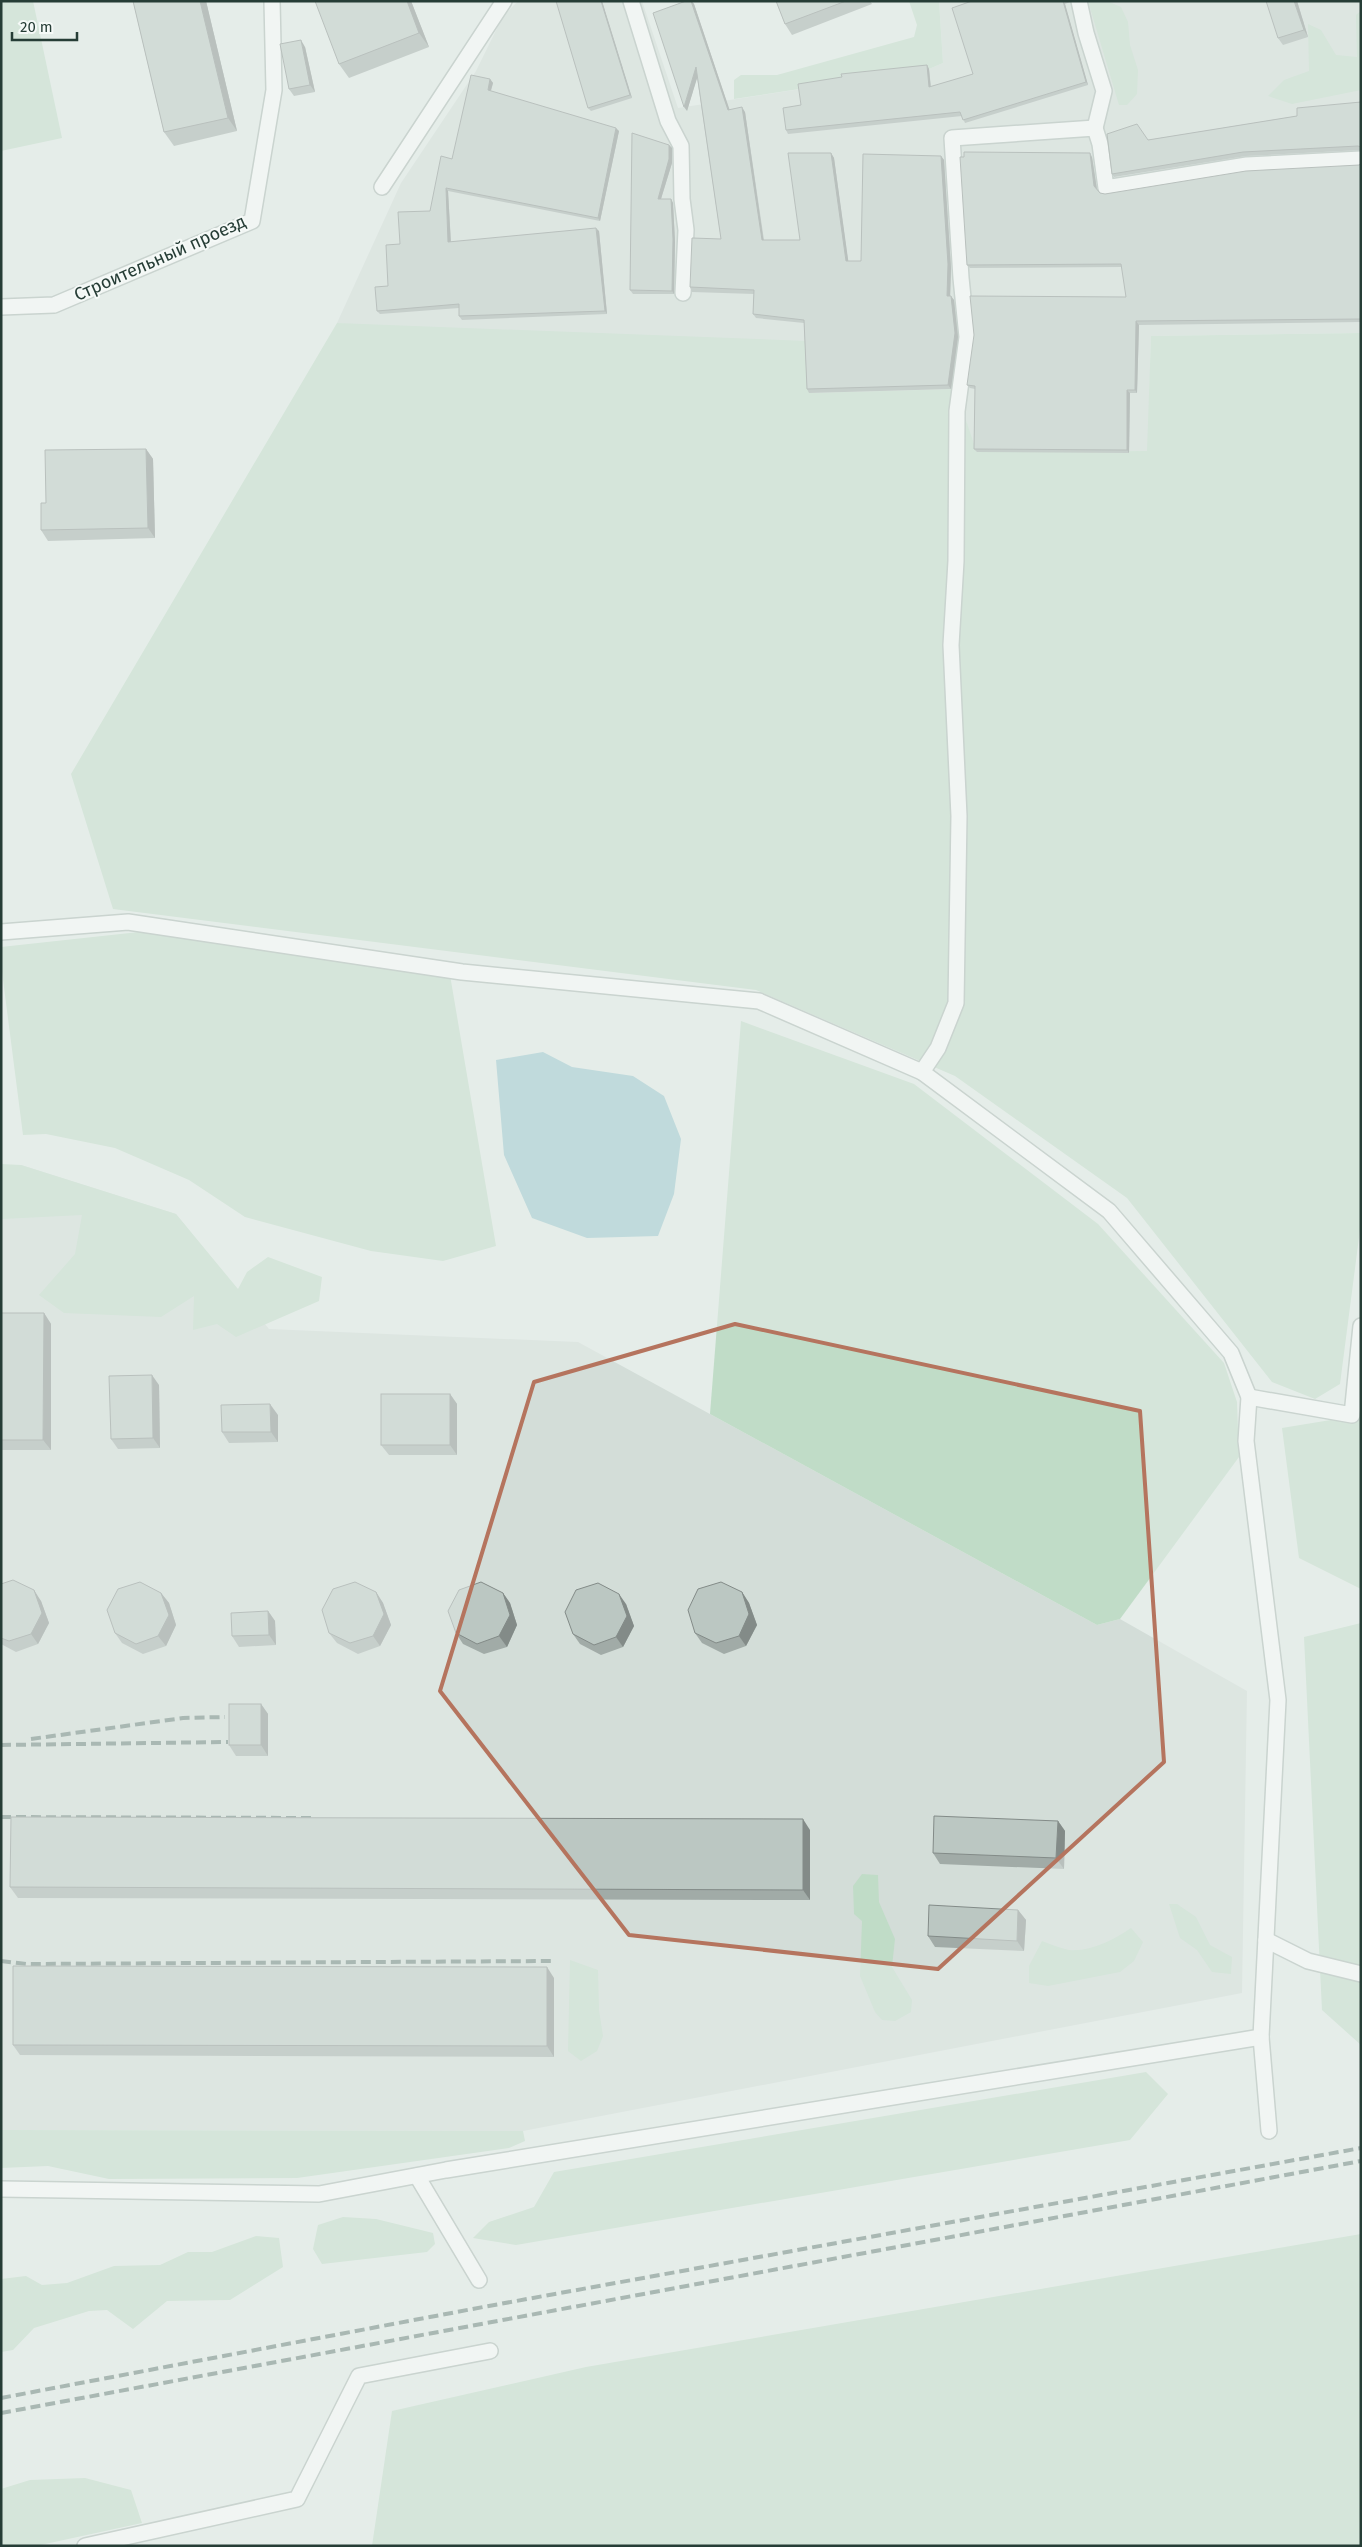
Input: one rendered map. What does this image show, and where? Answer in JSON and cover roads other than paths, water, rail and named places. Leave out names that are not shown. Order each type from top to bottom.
[{"type":"street","name":"Строительный проезд","points":[[1,308],[54,305],[252,221],[274,90],[272,1]]},
{"type":"street","points":[[382,187],[504,1]]},
{"type":"street","points":[[630,1],[668,121],[681,146],[682,199],[686,230],[683,293]]},
{"type":"street","points":[[1079,1],[1086,33],[1104,91],[1096,128],[1106,188],[1246,165],[1361,159]]},
{"type":"street","points":[[922,1072],[938,1048],[956,1004],[960,816],[951,646],[956,561],[957,411],[967,337],[961,278],[952,138],[1096,128]]},
{"type":"street","points":[[1,932],[128,922],[462,972],[759,1001],[922,1072],[1109,1211],[1231,1353],[1249,1397],[1246,1441],[1278,1700],[1261,2037],[1269,2131]]},
{"type":"street","points":[[1249,1397],[1356,1418],[1361,1326]]},
{"type":"street","points":[[1266,1940],[1308,1961],[1361,1974]]},
{"type":"street","points":[[1,2190],[319,2194],[416,2176],[1261,2037]]},
{"type":"street","points":[[416,2176],[479,2280]]},
{"type":"street","points":[[85,2546],[297,2499],[359,2376],[490,2351]]},
{"type":"water","points":[[543,1052],[572,1067],[633,1076],[664,1096],[681,1139],[674,1194],[658,1236],[587,1238],[532,1218],[504,1155],[496,1060]]},
{"type":"railway","points":[[31,1739],[183,1718],[225,1717]]},
{"type":"railway","points":[[1,1745],[228,1742]]},
{"type":"railway","points":[[1,1817],[314,1818]]},
{"type":"railway","points":[[1,1961],[27,1964],[553,1961]]},
{"type":"railway","points":[[1,2398],[483,2307],[1361,2148]]},
{"type":"railway","points":[[1,2413],[1361,2161]]}]
